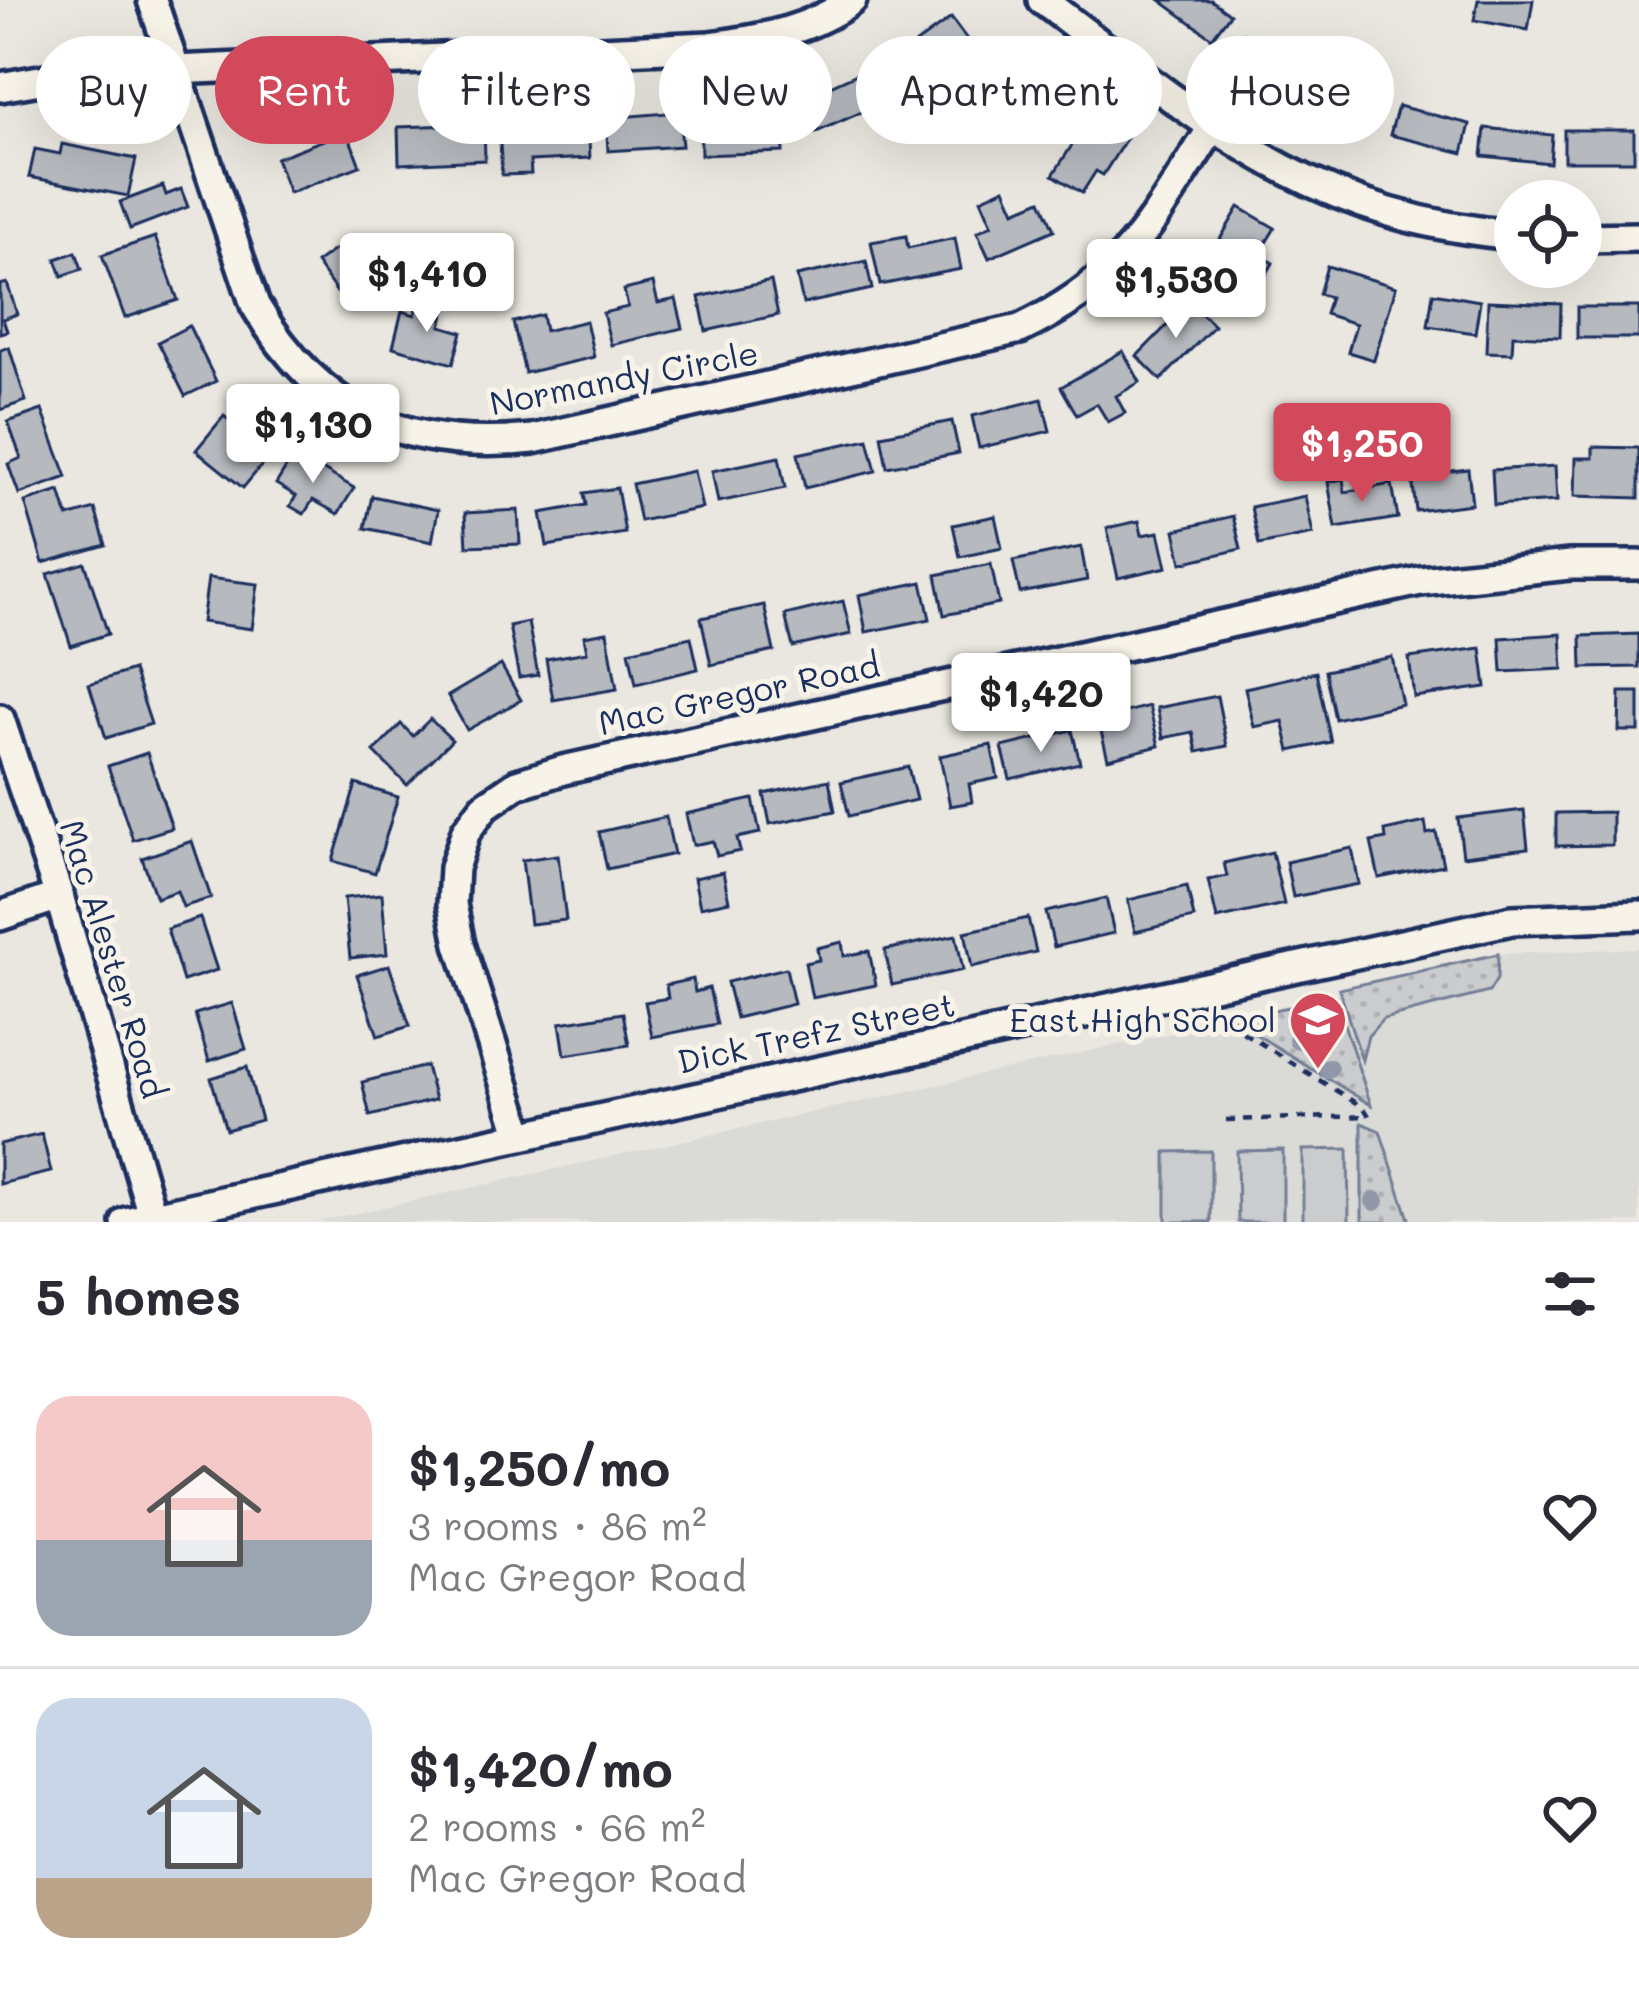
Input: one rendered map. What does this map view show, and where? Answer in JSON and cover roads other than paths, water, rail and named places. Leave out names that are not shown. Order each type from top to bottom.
[{"type":"street","name":"Normandy Circle","points":[[152,0],[164,36]]},
{"type":"street","points":[[191,69],[710,46],[759,40],[803,26],[851,0]]},
{"type":"street","points":[[1042,0],[1186,108]]},
{"type":"street","points":[[0,87],[36,81]]},
{"type":"street","name":"Normandy Circle","points":[[191,118],[254,305],[277,342],[308,376],[356,410],[411,434],[450,442],[533,439],[1020,329],[1059,310],[1117,266],[1141,238],[1202,144]]},
{"type":"street","points":[[1239,144],[1339,197],[1429,222],[1494,232]]},
{"type":"street","points":[[1602,238],[1639,237]]},
{"type":"street","name":"Mac Gregor Road","points":[[520,1133],[452,904],[454,868],[466,831],[485,806],[517,784],[1420,581],[1570,565],[1639,565]]},
{"type":"street","name":"Mac Alester Road","points":[[0,719],[59,896],[144,1220]]},
{"type":"street","points":[[0,916],[59,896]]},
{"type":"street","name":"Dick Trefz Street","points":[[144,1220],[520,1133],[1512,920],[1639,916]]},
{"type":"place","name":"East High School","points":[[1318,1071]]}]
